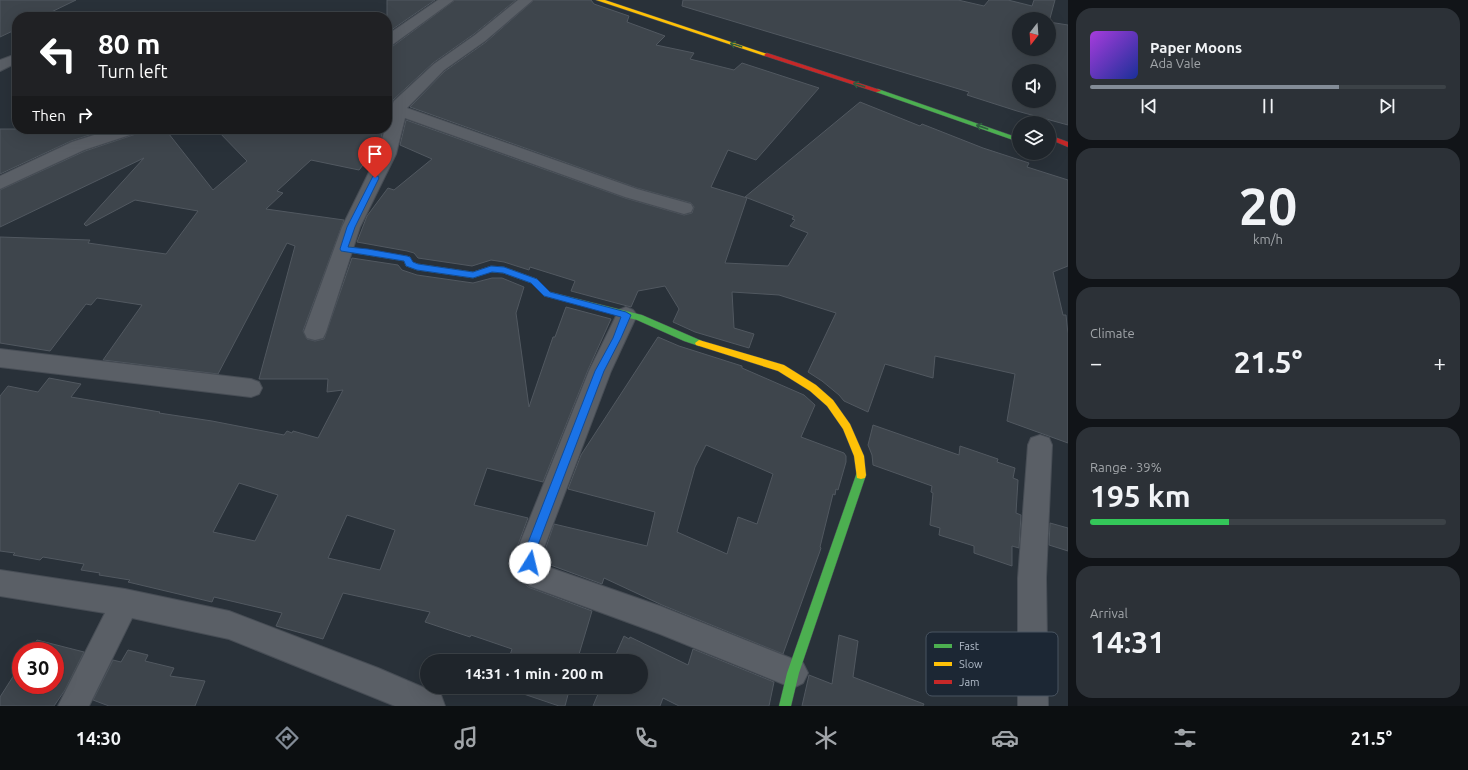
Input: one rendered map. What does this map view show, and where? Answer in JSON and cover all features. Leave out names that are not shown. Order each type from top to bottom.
[{"type":"street","points":[[392,38],[446,0]]},
{"type":"street","points":[[315,332],[351,227],[387,154],[400,104],[439,67],[480,38],[526,0]]},
{"type":"street","points":[[599,0],[909,101],[1012,138]]},
{"type":"street","points":[[398,110],[630,193],[684,208]]},
{"type":"street","points":[[0,183],[78,146],[115,134]]},
{"type":"street","points":[[1056,140],[1068,145]]},
{"type":"street","points":[[344,249],[407,259],[409,264],[417,267],[464,274],[473,275],[491,269],[504,270],[534,281],[547,294],[626,315],[639,317],[687,339],[781,368],[813,388],[830,403],[847,427],[859,456],[861,476],[793,673],[785,706]]},
{"type":"street","points":[[626,315],[617,338],[600,371],[529,553],[532,571],[539,577],[660,620],[793,673]]},
{"type":"street","points":[[0,358],[252,388]]},
{"type":"street","points":[[1032,632],[1032,578],[1040,445]]},
{"type":"street","points":[[0,582],[125,603],[230,625],[378,683],[430,706]]},
{"type":"street","points":[[73,706],[125,603]]},
{"type":"street","points":[[1033,696],[1033,706]]},
{"type":"building","points":[[0,0],[76,0],[51,12],[12,12],[12,31],[0,37]]},
{"type":"building","points":[[387,0],[435,0],[392,30],[392,12],[387,12]]},
{"type":"building","points":[[455,0],[516,0],[474,34],[433,63],[392,102],[393,46]]},
{"type":"building","points":[[534,0],[591,0],[594,4],[629,16],[627,22],[665,36],[656,45],[694,53],[690,59],[734,70],[742,63],[819,88],[756,160],[728,150],[711,187],[747,198],[725,263],[788,266],[808,233],[790,226],[795,220],[792,219],[794,216],[745,197],[860,102],[920,126],[922,124],[983,148],[1012,157],[1012,160],[1020,160],[1029,163],[1027,167],[1068,180],[1068,266],[1053,272],[1063,315],[1066,315],[1068,334],[1068,443],[1007,421],[1015,374],[935,356],[933,378],[885,364],[868,412],[844,401],[822,381],[808,372],[836,313],[779,295],[732,292],[734,328],[754,334],[749,348],[695,332],[673,322],[679,309],[665,286],[638,291],[631,307],[571,291],[575,281],[530,267],[529,270],[504,262],[491,260],[472,266],[418,258],[414,253],[407,251],[357,242],[367,216],[388,188],[394,190],[432,159],[400,145],[406,120],[625,198],[684,215],[692,213],[694,207],[691,203],[637,188],[410,107],[445,71],[486,42]]},
{"type":"building","points":[[683,0],[958,0],[984,6],[989,0],[1008,0],[1032,6],[1034,0],[1055,0],[1052,12],[1012,12],[1012,56],[1056,56],[1056,23],[1068,25],[1068,125],[1056,122],[1056,116],[1035,116],[1017,111],[967,95],[969,92],[682,6]]},
{"type":"building","points":[[0,129],[12,129],[12,134],[93,134],[71,141],[0,174]]},
{"type":"building","points":[[136,134],[169,134],[213,190],[247,161],[221,134],[382,134],[380,143],[359,170],[311,160],[277,191],[283,193],[266,209],[344,220],[303,331],[307,339],[315,341],[324,339],[352,258],[398,265],[402,270],[417,275],[473,283],[492,278],[502,278],[524,287],[516,313],[529,407],[553,337],[555,337],[566,307],[611,319],[588,370],[543,482],[487,468],[474,505],[528,518],[515,553],[517,568],[522,580],[528,587],[592,611],[579,654],[510,654],[512,649],[471,635],[470,637],[425,622],[430,612],[343,593],[323,639],[276,626],[282,613],[214,597],[212,602],[128,582],[130,580],[99,575],[100,573],[81,570],[84,564],[43,557],[40,560],[13,555],[15,553],[0,551],[0,396],[8,386],[38,392],[49,378],[81,384],[71,397],[284,435],[287,431],[292,433],[293,431],[318,438],[343,390],[327,392],[328,379],[259,379],[295,246],[287,243],[218,374],[103,360],[142,305],[97,298],[91,305],[86,304],[50,351],[0,343],[0,237],[90,240],[88,243],[166,254],[198,211],[135,200],[86,226],[84,224],[144,158],[0,227],[0,190],[85,151]],"holes":[[[239,483],[278,495],[255,541],[213,532]],[[347,515],[395,530],[380,570],[328,558]]]},
{"type":"building","points":[[658,337],[679,346],[742,366],[742,368],[804,395],[815,405],[801,437],[844,453],[846,456],[846,462],[838,490],[836,489],[835,495],[833,494],[821,548],[783,654],[662,605],[604,578],[602,584],[545,563],[544,553],[554,524],[647,546],[655,512],[568,489],[581,455]],"holes":[[[706,445],[773,474],[757,524],[738,517],[727,554],[677,532],[695,467]]]},
{"type":"building","points":[[873,425],[959,455],[960,446],[998,459],[997,462],[1015,468],[1013,478],[1018,480],[1016,513],[1021,515],[1019,548],[1012,546],[1012,566],[974,553],[974,546],[939,535],[940,528],[930,525],[933,493],[931,492],[932,486],[873,465],[872,455],[868,445]]},
{"type":"building","points":[[1050,523],[1068,528],[1068,551],[1049,545]]},
{"type":"building","points":[[839,635],[858,641],[853,677],[924,704],[923,706],[802,706],[809,675],[832,684]]},
{"type":"building","points":[[624,636],[629,639],[630,637],[688,665],[693,649],[774,682],[769,706],[679,706],[663,698],[660,706],[593,706],[598,694],[648,694],[648,654],[616,654]]},
{"type":"building","points":[[64,647],[84,652],[64,691]]},
{"type":"building","points":[[128,650],[148,655],[145,661],[174,668],[170,676],[205,681],[195,706],[109,706],[93,700],[113,660],[121,662]]},
{"type":"building","points":[[12,678],[12,694],[62,694],[54,706],[0,706],[0,697]]},
{"type":"building","points":[[524,694],[568,694],[565,706],[559,706]]},
{"type":"traffic: fast","points":[[878,91],[1012,138]]},
{"type":"traffic: fast","points":[[344,249],[407,259],[409,264],[417,267],[473,275],[491,269],[504,270],[534,281],[547,294],[639,317],[699,343]]},
{"type":"traffic: fast","points":[[785,706],[793,673],[861,475]]},
{"type":"traffic: slow","points":[[599,0],[767,55]]},
{"type":"traffic: slow","points":[[699,343],[781,368],[813,388],[830,403],[847,427],[859,456],[861,475]]},
{"type":"traffic: jam","points":[[767,55],[878,91]]},
{"type":"traffic: jam","points":[[1056,140],[1068,145]]},
{"type":"route","points":[[375,178],[351,227],[344,249],[407,259],[409,264],[417,267],[464,274],[473,275],[481,271],[491,269],[504,270],[534,281],[547,294],[626,315],[617,338],[600,371],[529,553],[530,563]]}]
